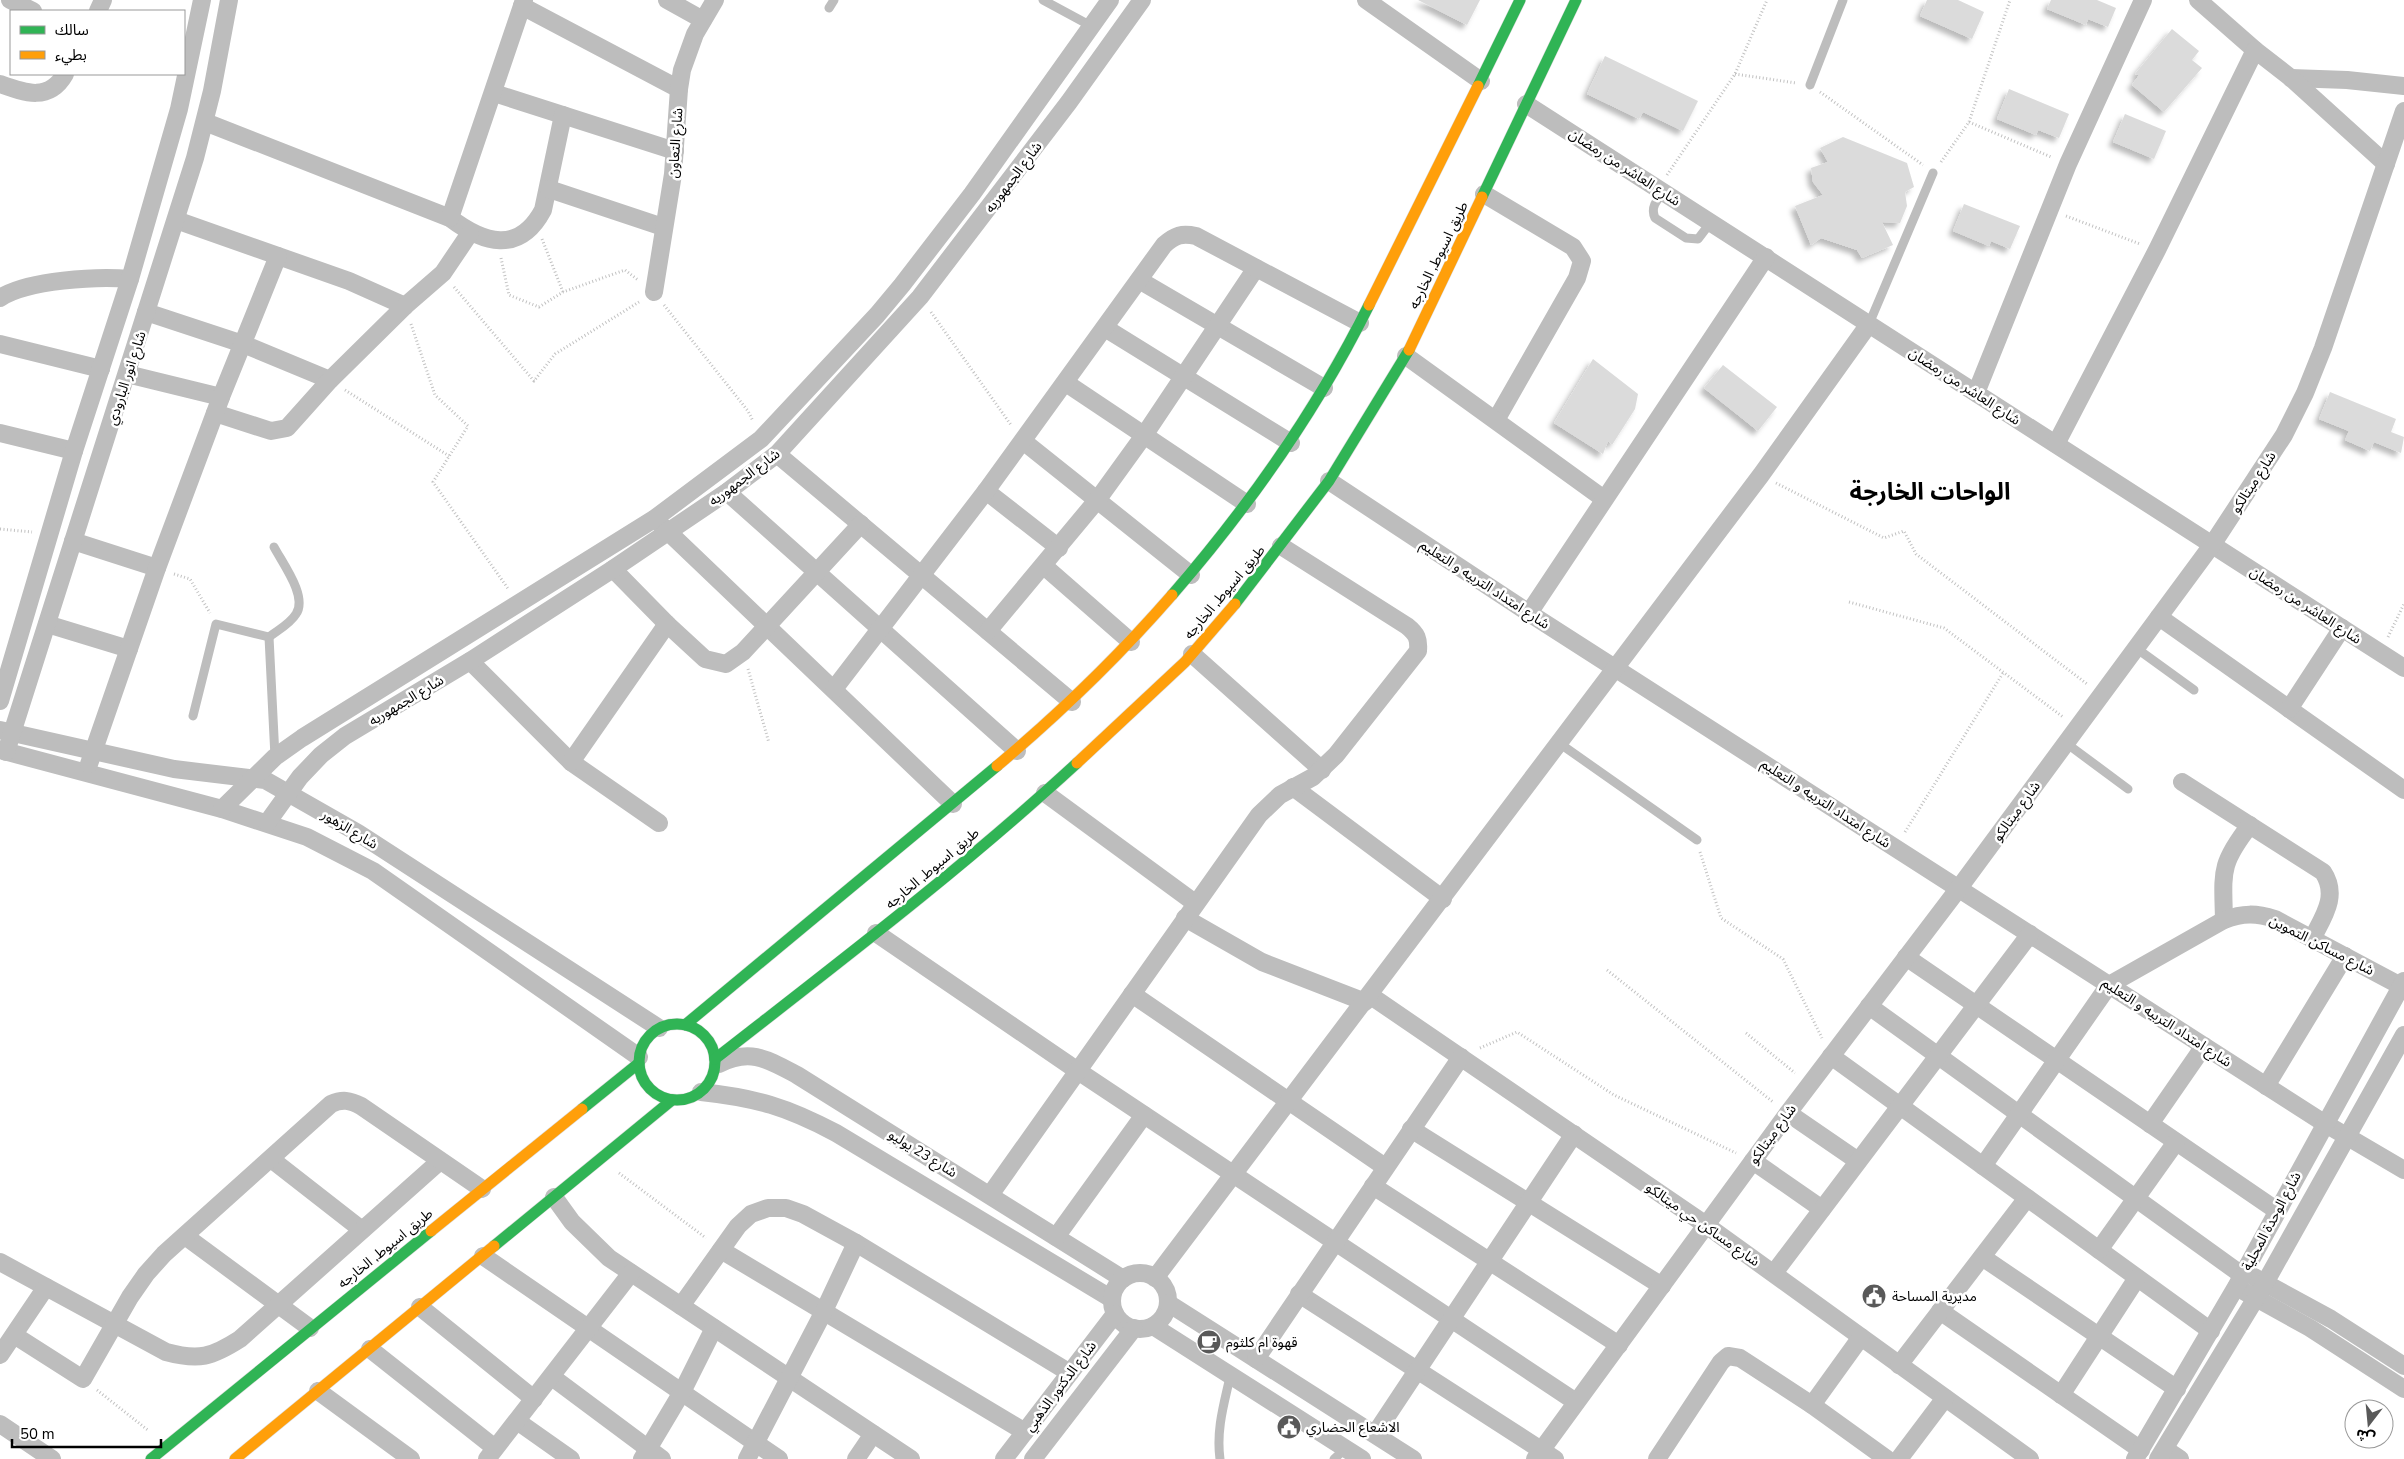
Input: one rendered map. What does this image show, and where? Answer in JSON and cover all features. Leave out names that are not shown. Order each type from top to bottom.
[{"type":"highway","points":[[685,1024],[1017,751],[1072,702],[1131,642],[1191,575],[1248,504],[1291,443],[1324,388],[1360,323],[1520,0]]},
{"type":"highway","name":"طريق اسيوط, الخارجه","points":[[715,1063],[1045,793],[1133,713],[1192,654],[1282,546],[1329,481],[1406,356],[1576,0]]},
{"type":"highway","points":[[671,1024],[685,1024],[696,1029],[706,1037],[713,1047],[715,1063],[708,1085],[701,1092],[687,1099],[672,1100],[657,1094],[645,1083],[639,1060],[642,1045],[659,1028],[671,1024]]},
{"type":"highway","name":"طريق اسيوط, الخارجه","points":[[151,1459],[639,1060]]},
{"type":"highway","points":[[236,1459],[672,1100]]},
{"type":"street","points":[[10,0],[31,10]]},
{"type":"street","name":"شارع انور البارودي","points":[[185,59],[202,0]]},
{"type":"street","name":"شارع انور البارودي","points":[[3,751],[6,732],[47,624],[176,220],[205,122],[229,0]]},
{"type":"street","points":[[667,0],[703,20]]},
{"type":"street","name":"شارع التعاون","points":[[654,292],[663,227],[671,194],[679,89],[688,52],[715,0]]},
{"type":"street","name":"شارع الجمهوريه","points":[[222,809],[274,757],[331,719],[654,519],[762,440],[902,286],[972,194],[1110,0]]},
{"type":"street","name":"شارع الجمهوريه","points":[[267,823],[288,793],[321,754],[345,736],[470,661],[613,569],[728,492],[777,454],[920,297],[990,208],[1142,0]]},
{"type":"street","points":[[1366,0],[1481,81]]},
{"type":"street","points":[[1976,393],[2068,164],[2143,0]]},
{"type":"street","points":[[2198,0],[2255,50],[2291,78],[2386,164]]},
{"type":"street","points":[[450,218],[523,3],[679,89]]},
{"type":"street","points":[[1092,27],[1113,41]]},
{"type":"street","points":[[2056,444],[2157,250],[2255,50]]},
{"type":"street","points":[[0,84],[29,94],[41,94],[56,86],[64,75]]},
{"type":"street","name":"شارع انور البارودي","points":[[0,701],[74,451],[130,279],[179,109],[180,76]]},
{"type":"street","points":[[2291,78],[2348,80],[2404,86]]},
{"type":"street","points":[[494,93],[675,151]]},
{"type":"street","name":"شارع العاشر من رمضان","points":[[1526,104],[2404,668]]},
{"type":"street","name":"شارع ميتالكو","points":[[1544,1456],[1576,1402],[1809,1084],[1959,888],[2102,695],[2212,544],[2284,436],[2323,348],[2404,111]]},
{"type":"street","points":[[205,122],[450,218],[470,233],[497,241],[512,239],[536,223],[544,210],[563,115]]},
{"type":"street","points":[[549,189],[663,227]]},
{"type":"street","points":[[972,194],[990,208]]},
{"type":"street","points":[[1484,194],[1573,246],[1582,261],[1577,278],[1496,420]]},
{"type":"street","points":[[176,220],[349,281],[404,306]]},
{"type":"street","points":[[127,374],[218,405],[261,429],[283,430],[404,306],[443,273],[470,233]]},
{"type":"street","points":[[834,689],[986,491],[1164,245],[1173,237],[1184,234],[1196,236],[1360,323]]},
{"type":"street","points":[[86,772],[157,568],[218,405],[278,256]]},
{"type":"street","points":[[1529,613],[1766,257]]},
{"type":"street","points":[[988,631],[1098,499],[1145,434],[1256,268]]},
{"type":"street","points":[[0,298],[11,292],[45,284],[101,277],[130,279]]},
{"type":"street","points":[[1139,280],[1218,324],[1324,388]]},
{"type":"street","points":[[146,312],[243,344],[330,380]]},
{"type":"street","points":[[1155,1278],[1368,999],[1761,475],[1869,324]]},
{"type":"street","points":[[1105,328],[1184,375],[1291,443]]},
{"type":"street","points":[[0,344],[101,369]]},
{"type":"street","points":[[1406,356],[1604,499]]},
{"type":"street","points":[[836,360],[851,374]]},
{"type":"street","points":[[1066,382],[1248,504]]},
{"type":"street","points":[[0,433],[74,451]]},
{"type":"street","points":[[1023,441],[1191,575]]},
{"type":"street","points":[[777,454],[1072,702]]},
{"type":"street","name":"شارع امتداد التربيه و التعليم","points":[[1329,481],[1529,613],[2266,1086],[2404,1170]]},
{"type":"street","points":[[986,491],[1059,548]]},
{"type":"street","points":[[728,492],[1017,751]]},
{"type":"street","points":[[654,519],[953,804]]},
{"type":"street","points":[[613,569],[667,624],[705,659],[726,664],[743,652],[861,524]]},
{"type":"street","points":[[73,541],[157,568]]},
{"type":"street","points":[[990,1196],[1195,903],[1259,815],[1280,795],[1322,770],[1418,651],[1419,641],[1415,632],[1282,546]]},
{"type":"street","points":[[1044,566],[1131,642]]},
{"type":"street","points":[[2159,617],[2404,790]]},
{"type":"street","points":[[47,624],[129,648]]},
{"type":"street","points":[[571,762],[667,624]]},
{"type":"street","points":[[2289,709],[2342,628]]},
{"type":"street","points":[[1192,654],[1322,770]]},
{"type":"street","points":[[470,661],[571,762],[659,823]]},
{"type":"street","name":"شارع الزهور","points":[[6,732],[94,752],[197,772],[265,780],[358,833],[659,1028]]},
{"type":"street","name":"شارع الزهور","points":[[3,751],[222,809],[307,837],[373,872],[639,1060]]},
{"type":"street","points":[[2182,782],[2316,867],[2328,880],[2331,888],[2329,906],[2312,939]]},
{"type":"street","points":[[1292,787],[1443,899]]},
{"type":"street","points":[[1045,793],[1195,903]]},
{"type":"street","points":[[2224,920],[2222,879],[2225,864],[2231,849],[2250,825]]},
{"type":"street","name":"شارع مساكن التموين","points":[[2110,985],[2224,920],[2241,914],[2258,914],[2275,919],[2345,956],[2402,983]]},
{"type":"street","name":"شارع مساكن حي ميتالكو","points":[[1185,918],[1262,962],[1368,999],[1461,1057],[1706,1225],[2024,1457]]},
{"type":"street","points":[[876,933],[1078,1071],[1576,1402]]},
{"type":"street","points":[[1774,1274],[2030,934]]},
{"type":"street","points":[[2266,1086],[2345,956]]},
{"type":"street","points":[[1906,957],[2276,1210]]},
{"type":"street","name":"شارع الوحدة المحلية","points":[[2138,1454],[2241,1278],[2276,1210],[2402,983]]},
{"type":"street","points":[[1983,1166],[2110,985]]},
{"type":"street","points":[[1132,994],[1385,1168]]},
{"type":"street","points":[[1869,1006],[2136,1198],[2241,1278],[2255,1298],[2310,1328],[2404,1389]]},
{"type":"street","name":"شارع الوحدة المحلية","points":[[2161,1454],[2264,1283],[2404,1035]]},
{"type":"street","points":[[2150,1124],[2204,1046]]},
{"type":"street","name":"شارع 23 يوليو","points":[[715,1063],[734,1057],[754,1055],[773,1062],[818,1088],[1123,1279]]},
{"type":"street","points":[[1831,1056],[2210,1331]]},
{"type":"street","points":[[1256,1359],[1461,1057]]},
{"type":"street","name":"شارع 23 يوليو","points":[[701,1092],[738,1096],[770,1103],[804,1116],[836,1133],[1114,1306]]},
{"type":"street","points":[[14,1335],[83,1379],[114,1324],[146,1274],[185,1236],[331,1104],[346,1100],[361,1106],[482,1189]]},
{"type":"street","points":[[1788,1113],[1858,1161]]},
{"type":"street","points":[[1056,1237],[1144,1115]]},
{"type":"street","points":[[1411,1129],[1662,1286]]},
{"type":"street","points":[[1375,1434],[1574,1134]]},
{"type":"street","points":[[2099,1250],[2176,1142]]},
{"type":"street","points":[[272,1159],[362,1230]]},
{"type":"street","points":[[0,1262],[166,1352],[186,1358],[201,1358],[222,1351],[240,1339],[440,1161]]},
{"type":"street","points":[[1753,1161],[1822,1209]]},
{"type":"street","points":[[1373,1186],[1619,1344]]},
{"type":"street","points":[[554,1197],[589,1241],[608,1258],[911,1459]]},
{"type":"street","points":[[1899,1365],[2027,1198]]},
{"type":"street","points":[[681,1306],[738,1226],[751,1214],[768,1208],[786,1208],[803,1214],[856,1244],[1070,1373]]},
{"type":"street","points":[[185,1236],[310,1328]]},
{"type":"street","points":[[747,1459],[823,1313],[856,1244]]},
{"type":"street","points":[[721,1250],[823,1313],[1025,1432]]},
{"type":"street","points":[[483,1256],[779,1459]]},
{"type":"street","points":[[1982,1257],[2177,1389]]},
{"type":"street","points":[[370,1349],[491,1454],[631,1273]]},
{"type":"street","points":[[1139,1273],[1155,1278],[1163,1284],[1168,1303],[1160,1320],[1153,1326],[1134,1328],[1123,1323],[1114,1306],[1114,1291],[1123,1279],[1139,1273]]},
{"type":"street","points":[[2061,1395],[2137,1278]]},
{"type":"street","points":[[2241,1278],[2264,1283],[2331,1319],[2404,1366]]},
{"type":"street","points":[[0,1355],[46,1288]]},
{"type":"street","points":[[1299,1294],[1417,1370],[1544,1456]]},
{"type":"street","points":[[1168,1303],[1413,1459]]},
{"type":"street","name":"شارع الدكتور الذهبي","points":[[1004,1459],[1070,1373],[1114,1306]]},
{"type":"street","points":[[420,1308],[534,1399]]},
{"type":"street","points":[[1940,1311],[2061,1395],[2138,1454]]},
{"type":"street","points":[[1153,1326],[1340,1454],[1362,1459]]},
{"type":"street","points":[[552,1377],[651,1456],[714,1328]]},
{"type":"street","name":"شارع الدكتور الذهبي","points":[[1033,1459],[1134,1328]]},
{"type":"street","points":[[1812,1404],[1861,1337]]},
{"type":"street","points":[[1657,1459],[1721,1362],[1728,1356],[1740,1358],[1812,1404],[1887,1459]]},
{"type":"street","points":[[318,1391],[411,1459]]},
{"type":"street","points":[[1899,1459],[1945,1398]]},
{"type":"street","points":[[517,1421],[570,1459]]},
{"type":"street","points":[[0,1424],[52,1459]]},
{"type":"street","points":[[856,1459],[873,1434]]},
{"type":"street","points":[[2161,1454],[2180,1459]]},
{"type":"lane","points":[[1043,0],[1092,27]]},
{"type":"lane","points":[[1810,85],[1843,0]]},
{"type":"lane","points":[[1869,324],[1933,173]]},
{"type":"lane","points":[[1661,190],[1655,202],[1653,213],[1655,218],[1670,228],[1692,240],[1703,235],[1710,222]]},
{"type":"lane","points":[[269,637],[293,619],[300,606],[298,591],[274,547]]},
{"type":"lane","points":[[193,716],[216,624],[269,637]]},
{"type":"lane","points":[[269,637],[274,757]]},
{"type":"lane","points":[[2136,648],[2194,690]]},
{"type":"lane","points":[[1559,743],[1696,840]]},
{"type":"lane","points":[[2066,743],[2128,789]]},
{"type":"lane","points":[[1220,1459],[1218,1444],[1219,1425],[1230,1377]]},
{"type":"path","points":[[1661,190],[1735,74],[1767,0]]},
{"type":"path","points":[[1735,74],[1810,85],[1933,173],[1969,122],[2010,0]]},
{"type":"path","points":[[1969,122],[2068,164]]},
{"type":"path","points":[[2049,209],[2157,250]]},
{"type":"path","points":[[536,223],[563,292]]},
{"type":"path","points":[[497,241],[509,295],[539,307],[563,292],[625,270],[654,292],[748,411],[762,440]]},
{"type":"path","points":[[443,273],[534,381],[554,354],[654,292]]},
{"type":"path","points":[[920,297],[1023,441]]},
{"type":"path","points":[[404,306],[435,395],[468,426],[433,482],[518,602]]},
{"type":"path","points":[[330,380],[449,456]]},
{"type":"path","points":[[1761,475],[1884,538],[1904,530],[1916,554],[2102,695]]},
{"type":"path","points":[[0,529],[50,533]]},
{"type":"path","points":[[157,568],[190,579],[216,624]]},
{"type":"path","points":[[1849,602],[1944,628],[2078,727]]},
{"type":"path","points":[[2380,653],[2404,604]]},
{"type":"path","points":[[743,652],[769,743]]},
{"type":"path","points":[[1895,847],[2004,673]]},
{"type":"path","points":[[1696,840],[1721,918],[1783,959],[1831,1056]]},
{"type":"path","points":[[1606,970],[1788,1113]]},
{"type":"path","points":[[1461,1057],[1517,1032],[1614,1095],[1753,1161]]},
{"type":"path","points":[[1746,1033],[1809,1084]]},
{"type":"path","points":[[601,1159],[721,1250]]},
{"type":"path","points":[[83,1379],[168,1445]]},
{"type":"building","points":[[1418,0],[1480,0],[1467,25]]},
{"type":"building","points":[[1927,0],[1958,0],[1984,12],[1972,39],[1920,16]]},
{"type":"building","points":[[2051,0],[2097,0],[2116,8],[2108,27],[2088,19],[2086,25],[2047,9]]},
{"type":"building","points":[[2172,29],[2199,51],[2192,60],[2202,68],[2164,112],[2132,85],[2139,75],[2135,74]]},
{"type":"building","points":[[1605,56],[1698,101],[1683,131],[1643,112],[1639,119],[1587,94]]},
{"type":"building","points":[[2009,89],[2069,114],[2059,138],[2038,130],[2036,135],[1997,119]]},
{"type":"building","points":[[2125,114],[2166,131],[2154,159],[2113,142]]},
{"type":"building","points":[[1843,137],[1907,163],[1914,187],[1905,192],[1907,206],[1900,223],[1882,222],[1893,245],[1862,258],[1857,250],[1821,238],[1811,245],[1795,206],[1823,195],[1813,182],[1811,168],[1828,162],[1820,148]]},
{"type":"building","points":[[1964,204],[2020,226],[2010,249],[1991,241],[1989,246],[1953,231]]},
{"type":"building","points":[[1593,359],[1638,394],[1635,409],[1612,445],[1608,441],[1603,454],[1554,423]]},
{"type":"building","points":[[1723,365],[1777,407],[1758,431],[1704,388]]},
{"type":"building","points":[[2330,392],[2396,419],[2391,432],[2404,437],[2401,453],[2374,442],[2370,451],[2345,440],[2349,431],[2319,419]]},
{"type":"traffic: fast","points":[[1478,86],[1520,0]]},
{"type":"traffic: fast","points":[[1482,197],[1576,0]]},
{"type":"traffic: fast","points":[[1172,595],[1228,527],[1280,456],[1327,383],[1369,305]]},
{"type":"traffic: fast","points":[[1235,604],[1329,481],[1409,350]]},
{"type":"traffic: fast","points":[[715,1059],[854,951],[945,877],[1077,763]]},
{"type":"traffic: fast","points":[[685,1025],[997,766]]},
{"type":"traffic: fast","points":[[677,1024],[692,1027],[704,1035],[712,1047],[715,1062],[712,1077],[704,1089],[692,1097],[677,1100],[662,1097],[650,1089],[642,1077],[639,1062],[642,1047],[650,1035],[662,1027],[677,1024]]},
{"type":"traffic: fast","points":[[582,1109],[639,1063]]},
{"type":"traffic: fast","points":[[494,1246],[672,1100]]},
{"type":"traffic: fast","points":[[151,1459],[431,1231]]},
{"type":"traffic: slow","points":[[1369,305],[1478,86]]},
{"type":"traffic: slow","points":[[1409,350],[1482,197]]},
{"type":"traffic: slow","points":[[997,766],[1088,684],[1172,595]]},
{"type":"traffic: slow","points":[[1077,763],[1185,662],[1235,604]]},
{"type":"traffic: slow","points":[[431,1231],[582,1109]]},
{"type":"traffic: slow","points":[[235,1459],[494,1246]]},
{"type":"place","name":"مديرية المساحة","points":[[1874,1296]]},
{"type":"place","name":"قهوة ام كلثوم","points":[[1209,1342]]},
{"type":"place","name":"الاشعاع الحضاري","points":[[1289,1427]]},
{"type":"district","name":"الواحات الخارجة","points":[[1930,492]]}]
